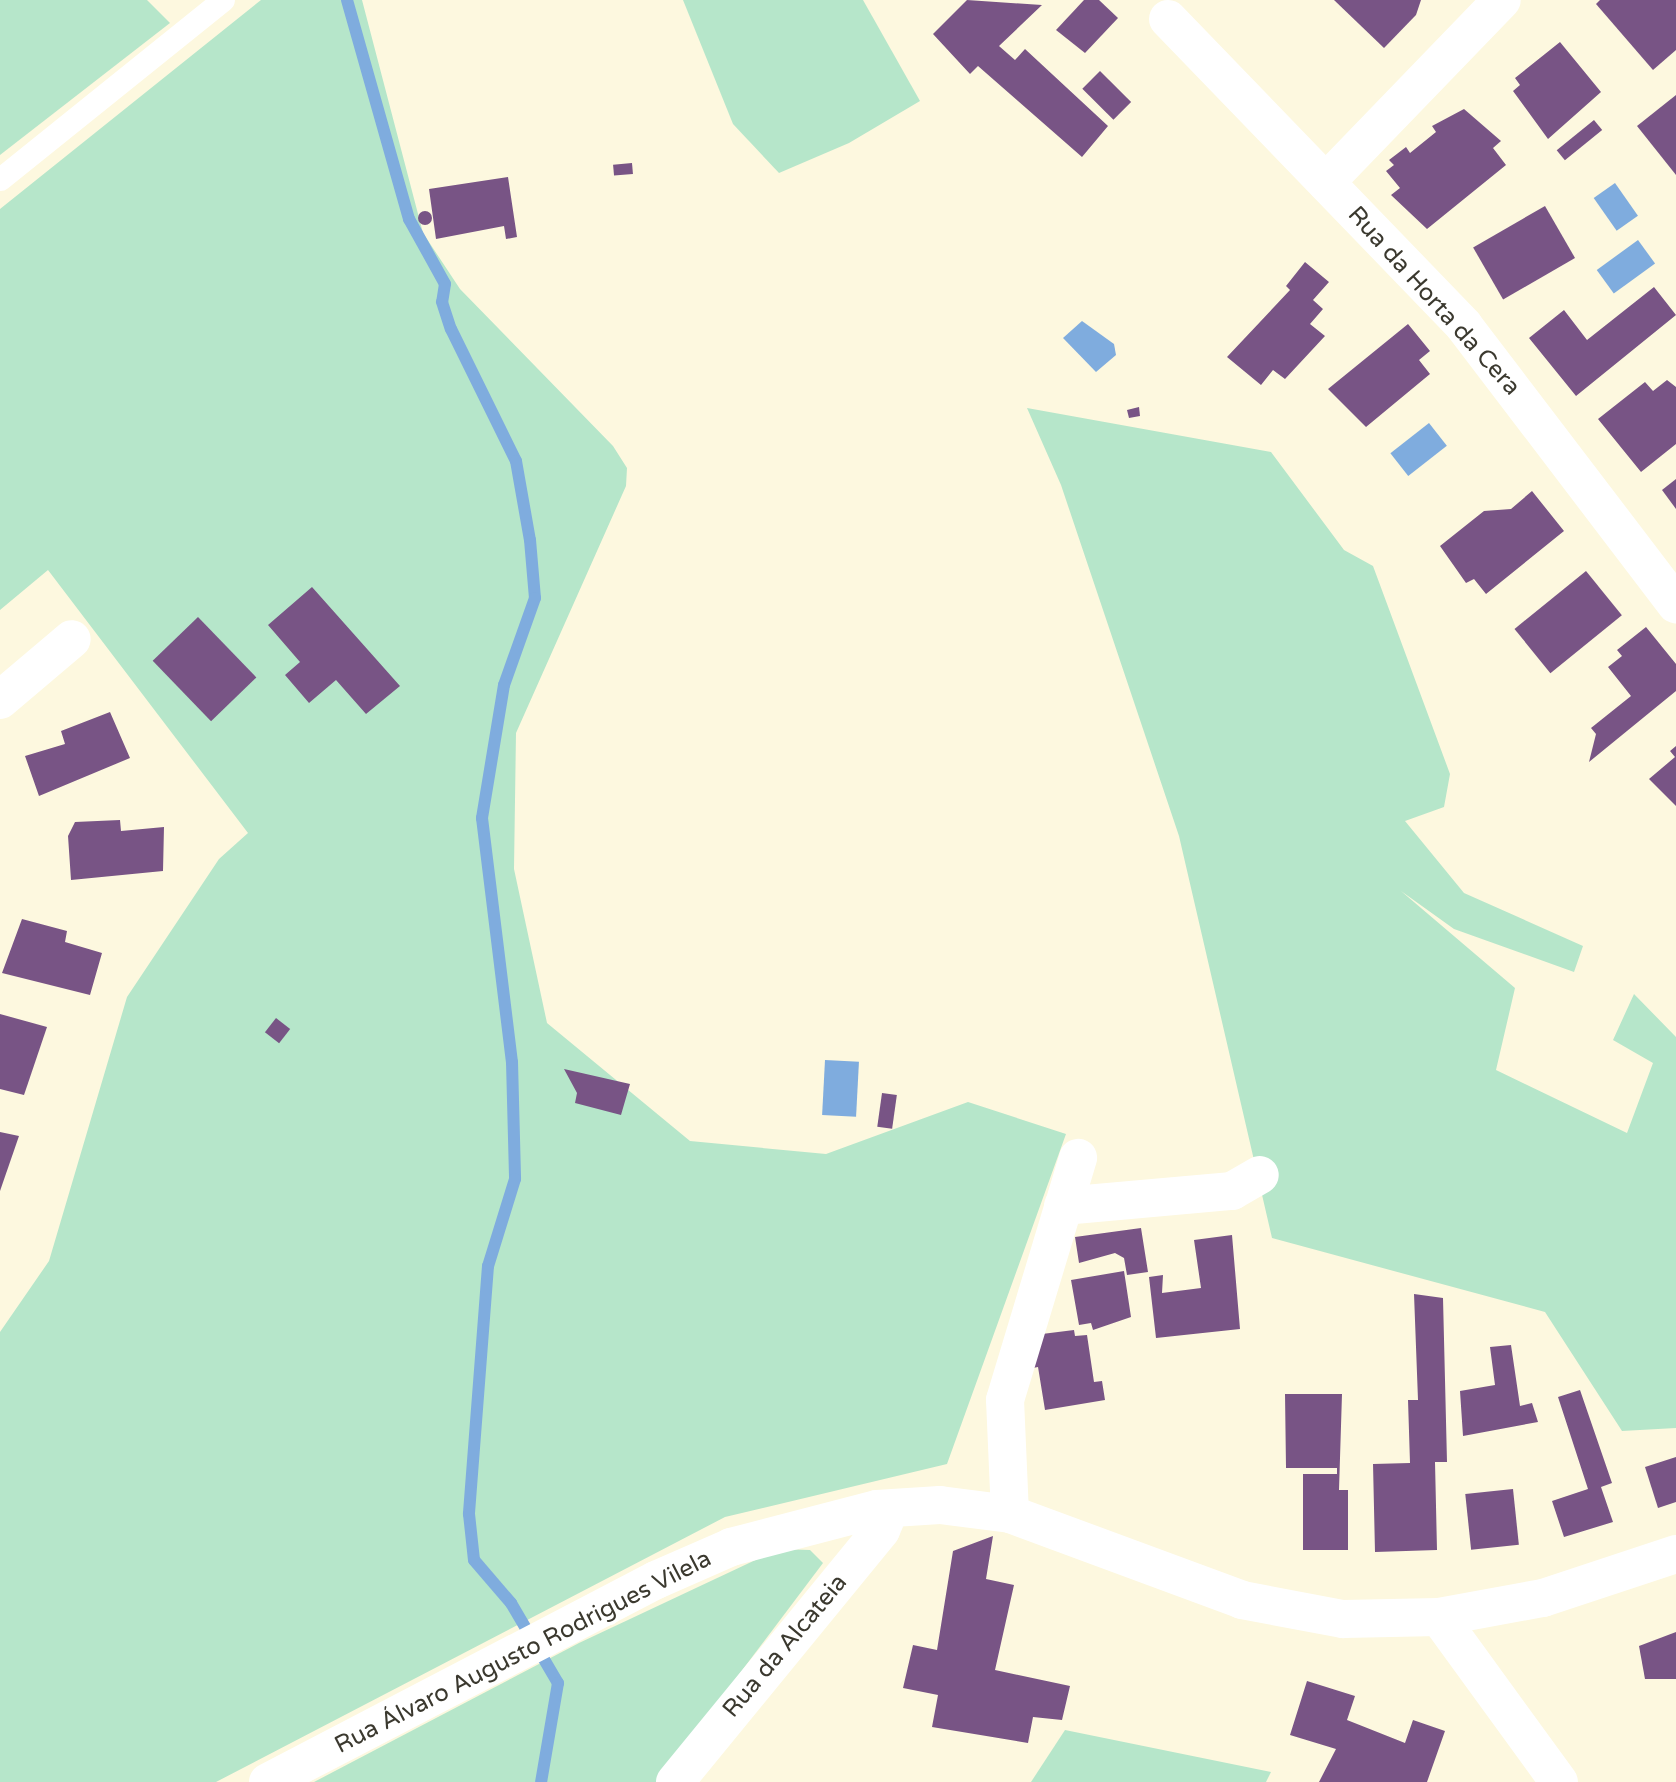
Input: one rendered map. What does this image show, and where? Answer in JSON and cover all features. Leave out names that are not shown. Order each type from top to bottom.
[{"type":"street","points":[[1326,182],[1502,0]]},
{"type":"street","name":"Rua da Horta da Cera","points":[[1168,19],[1464,326],[1676,604]]},
{"type":"street","points":[[0,700],[72,639]]},
{"type":"street","points":[[1010,1514],[1005,1400],[1078,1158]]},
{"type":"street","points":[[1063,1206],[1232,1191],[1260,1175]]},
{"type":"street","name":"Rua Álvaro Augusto Rodrigues Vilela","points":[[268,1782],[556,1633],[731,1547],[805,1524],[890,1509],[940,1505],[1010,1514],[1279,1609],[1343,1619],[1439,1616],[1543,1598],[1676,1554]]},
{"type":"street","name":"Rua da Alcateia","points":[[676,1782],[881,1530],[890,1509]]},
{"type":"street","points":[[1439,1616],[1559,1782]]},
{"type":"lane","points":[[0,178],[203,8],[223,0]]},
{"type":"green space","points":[[0,0],[147,0],[170,23],[0,155]]},
{"type":"green space","points":[[261,0],[362,0],[423,233],[460,289],[613,446],[627,468],[626,486],[516,733],[514,869],[547,1023],[690,1141],[826,1154],[968,1102],[1066,1134],[947,1464],[725,1517],[216,1782],[0,1782],[0,1332],[49,1261],[127,997],[219,859],[248,833],[48,570],[0,610],[0,209]]},
{"type":"green space","points":[[683,0],[863,0],[920,101],[849,143],[779,173],[733,124]]},
{"type":"green space","points":[[1027,408],[1271,452],[1344,550],[1373,566],[1450,774],[1444,807],[1405,821],[1464,893],[1583,946],[1574,972],[1454,929],[1401,891],[1515,988],[1496,1070],[1627,1133],[1653,1063],[1613,1040],[1634,994],[1676,1037],[1676,1428],[1622,1431],[1545,1312],[1272,1238],[1179,836],[1061,485]]},
{"type":"green space","points":[[779,1549],[810,1550],[823,1563],[658,1782],[314,1782],[579,1643]]},
{"type":"green space","points":[[1065,1730],[1271,1772],[1266,1782],[1031,1782]]},
{"type":"water","points":[[1615,183],[1638,216],[1617,231],[1594,198]]},
{"type":"water","points":[[1638,240],[1655,263],[1614,293],[1597,270]]},
{"type":"water","points":[[1082,321],[1114,344],[1116,355],[1096,372],[1063,338]]},
{"type":"water","points":[[1429,423],[1447,446],[1408,476],[1390,453]]},
{"type":"water","points":[[825,1060],[859,1062],[856,1117],[822,1115]]},
{"type":"building","points":[[967,0],[1042,5],[999,46],[1015,60],[1025,49],[1108,126],[1082,157],[978,66],[970,74],[933,34]]},
{"type":"building","points":[[1084,0],[1099,0],[1118,18],[1085,53],[1056,30]]},
{"type":"building","points":[[1334,0],[1421,0],[1416,15],[1384,48]]},
{"type":"building","points":[[1600,0],[1676,0],[1676,50],[1653,70],[1596,4]]},
{"type":"building","points":[[1560,42],[1601,92],[1548,139],[1513,91],[1520,85],[1515,78]]},
{"type":"building","points":[[1100,71],[1131,102],[1113,120],[1082,89]]},
{"type":"building","points":[[1676,95],[1676,175],[1637,126]]},
{"type":"building","points":[[1464,109],[1501,141],[1493,148],[1506,165],[1427,229],[1391,195],[1400,188],[1386,171],[1394,165],[1389,160],[1406,147],[1410,153],[1436,132],[1432,126]]},
{"type":"building","points":[[1594,120],[1602,130],[1565,160],[1557,150]]},
{"type":"building","points":[[632,163],[633,174],[614,176],[613,165]]},
{"type":"building","points":[[508,177],[517,237],[506,239],[504,226],[436,239],[429,189]]},
{"type":"building","points":[[1545,206],[1575,258],[1503,299],[1473,248]]},
{"type":"building","points":[[422,211],[428,211],[432,218],[428,225],[422,225],[418,221],[418,215]]},
{"type":"building","points":[[1305,262],[1329,282],[1313,300],[1323,309],[1310,324],[1325,336],[1285,379],[1273,370],[1261,385],[1227,357],[1290,290],[1286,286]]},
{"type":"building","points":[[1654,287],[1676,315],[1576,396],[1529,338],[1564,310],[1587,340]]},
{"type":"building","points":[[1408,324],[1430,351],[1419,360],[1430,374],[1366,427],[1328,389]]},
{"type":"building","points":[[1667,380],[1676,387],[1676,444],[1641,472],[1598,419],[1645,382],[1653,391]]},
{"type":"building","points":[[1139,407],[1140,416],[1129,418],[1127,410]]},
{"type":"building","points":[[1676,479],[1676,509],[1662,490]]},
{"type":"building","points":[[1532,491],[1564,531],[1486,594],[1474,579],[1466,583],[1440,546],[1484,511],[1511,509]]},
{"type":"building","points":[[1586,571],[1622,615],[1550,673],[1515,629]]},
{"type":"building","points":[[312,587],[400,686],[366,714],[336,680],[309,703],[285,675],[300,662],[268,625]]},
{"type":"building","points":[[198,617],[256,677],[211,721],[153,661]]},
{"type":"building","points":[[1646,627],[1676,664],[1676,691],[1589,762],[1596,734],[1591,728],[1631,696],[1608,667],[1622,656],[1617,650]]},
{"type":"building","points":[[110,712],[130,758],[39,796],[25,756],[65,744],[61,731]]},
{"type":"building","points":[[1676,746],[1676,806],[1649,779],[1675,757],[1670,751]]},
{"type":"building","points":[[120,820],[121,831],[164,827],[163,871],[71,880],[68,836],[75,822]]},
{"type":"building","points":[[22,919],[67,931],[65,942],[102,953],[90,995],[2,973]]},
{"type":"building","points":[[0,1014],[47,1027],[24,1095],[0,1089]]},
{"type":"building","points":[[276,1018],[290,1029],[279,1043],[265,1032]]},
{"type":"building","points":[[564,1069],[630,1084],[621,1115],[575,1103],[577,1093]]},
{"type":"building","points":[[882,1093],[897,1095],[892,1129],[877,1127]]},
{"type":"building","points":[[0,1132],[19,1136],[0,1191]]},
{"type":"building","points":[[1141,1228],[1148,1272],[1127,1275],[1124,1258],[1115,1253],[1079,1263],[1075,1237]]},
{"type":"building","points":[[1232,1235],[1240,1329],[1156,1338],[1149,1277],[1163,1275],[1162,1293],[1201,1288],[1194,1240]]},
{"type":"building","points":[[1124,1271],[1131,1317],[1093,1330],[1091,1323],[1079,1325],[1071,1280]]},
{"type":"building","points":[[1414,1294],[1443,1298],[1447,1462],[1435,1462],[1437,1550],[1375,1552],[1373,1464],[1410,1463],[1408,1400],[1418,1400]]},
{"type":"building","points":[[1074,1330],[1075,1336],[1087,1335],[1094,1382],[1102,1381],[1105,1400],[1045,1410],[1038,1367],[1033,1368],[1042,1334]]},
{"type":"building","points":[[1511,1345],[1520,1406],[1532,1403],[1538,1422],[1463,1436],[1460,1391],[1495,1385],[1490,1347]]},
{"type":"building","points":[[1580,1390],[1612,1483],[1601,1487],[1613,1522],[1564,1537],[1552,1501],[1588,1489],[1558,1397]]},
{"type":"building","points":[[1285,1394],[1342,1394],[1339,1490],[1348,1490],[1348,1550],[1303,1550],[1303,1474],[1337,1474],[1337,1468],[1286,1468]]},
{"type":"building","points":[[1676,1457],[1676,1502],[1658,1508],[1645,1467]]},
{"type":"building","points":[[1513,1489],[1519,1545],[1471,1550],[1465,1494]]},
{"type":"building","points":[[993,1536],[986,1579],[1014,1585],[995,1670],[1070,1686],[1062,1720],[1033,1717],[1028,1743],[932,1727],[938,1695],[903,1688],[913,1645],[937,1650],[953,1551]]},
{"type":"building","points":[[1676,1632],[1676,1679],[1645,1679],[1639,1646]]},
{"type":"building","points":[[1307,1681],[1355,1696],[1347,1720],[1405,1743],[1413,1720],[1445,1731],[1427,1782],[1319,1782],[1336,1749],[1290,1735]]},
{"type":"waterway","points":[[347,0],[409,219],[445,284],[442,302],[451,329],[516,461],[530,540],[535,598],[504,685],[482,818],[512,1062],[515,1179],[488,1266],[469,1514],[474,1560],[511,1603],[558,1683],[541,1782]]}]
